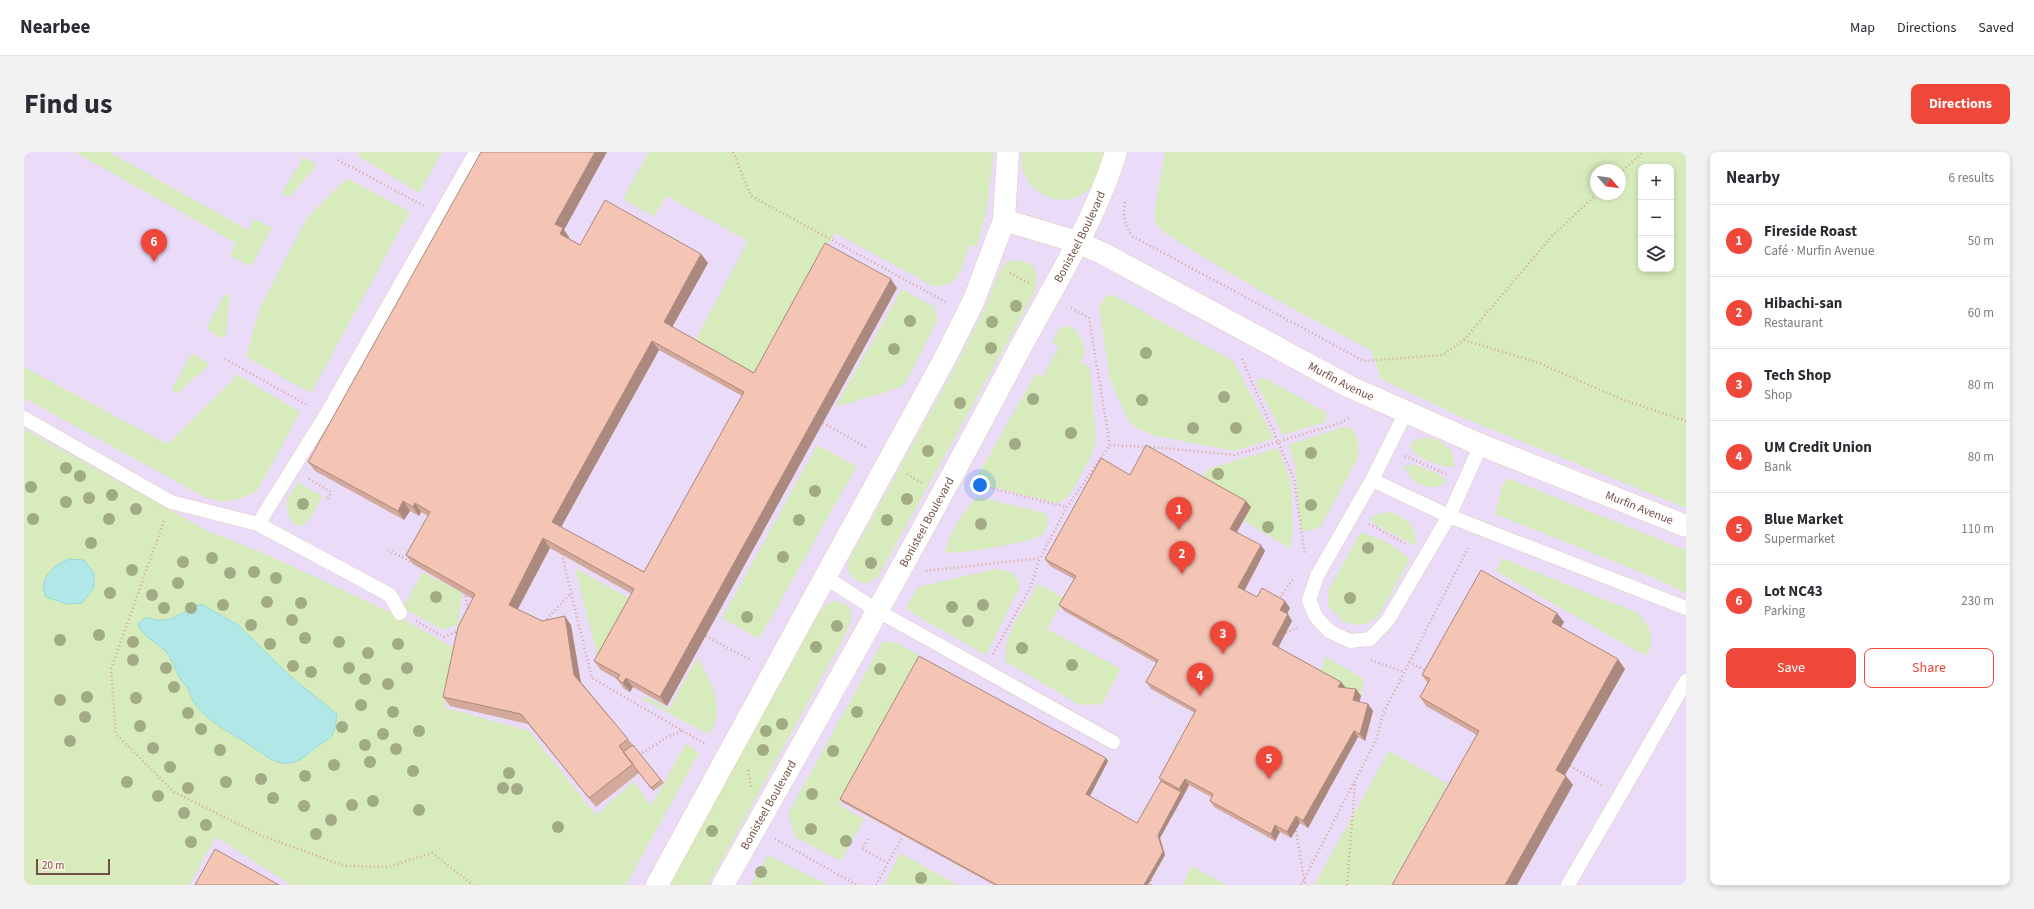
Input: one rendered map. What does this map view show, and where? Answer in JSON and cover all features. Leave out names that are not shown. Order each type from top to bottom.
[{"type":"street","points":[[657,885],[945,358],[974,300],[1004,220],[1008,152]]},
{"type":"street","name":"Bonisteel Boulevard","points":[[723,885],[943,494],[1077,242],[1110,171],[1116,152]]},
{"type":"street","name":"Murfin Avenue","points":[[1004,220],[1077,242],[1132,269],[1350,387],[1481,445],[1686,526]]},
{"type":"lane","points":[[258,524],[326,415],[476,152]]},
{"type":"lane","points":[[1406,412],[1372,480],[1317,576],[1309,600],[1316,618],[1329,631],[1350,641],[1370,639],[1388,620],[1449,516],[1481,445]]},
{"type":"lane","points":[[24,418],[171,502],[258,524],[390,595],[400,613]]},
{"type":"lane","points":[[1372,480],[1449,516],[1686,608]]},
{"type":"lane","points":[[825,577],[878,611],[1113,742]]},
{"type":"lane","points":[[1568,885],[1686,681]]},
{"type":"path","points":[[732,152],[751,196],[951,306]]},
{"type":"path","points":[[1626,168],[1643,152]]},
{"type":"path","points":[[338,160],[408,197]]},
{"type":"path","points":[[1125,198],[1123,219],[1126,228],[1132,236],[1364,361],[1443,354],[1464,340],[1552,236],[1591,200]]},
{"type":"path","points":[[1008,272],[1032,286]]},
{"type":"path","points":[[993,655],[1031,586],[1040,558],[1067,506],[1110,445],[1089,318],[1063,303]]},
{"type":"path","points":[[1464,340],[1539,363],[1621,399],[1686,421]]},
{"type":"path","points":[[225,359],[297,399]]},
{"type":"path","points":[[1242,360],[1294,479],[1305,559]]},
{"type":"path","points":[[1110,445],[1164,448],[1234,455],[1340,423],[1349,418]]},
{"type":"path","points":[[823,423],[874,451]]},
{"type":"path","points":[[1404,455],[1452,476]]},
{"type":"path","points":[[292,470],[331,492],[327,500]]},
{"type":"path","points":[[905,472],[927,486]]},
{"type":"path","points":[[1089,476],[1094,479]]},
{"type":"path","points":[[967,483],[1067,506]]},
{"type":"path","points":[[171,502],[111,669],[116,734],[174,792],[260,835],[345,866],[388,867],[432,853],[473,885]]},
{"type":"path","points":[[1365,522],[1411,547]]},
{"type":"path","points":[[1303,885],[1376,740],[1383,714],[1468,548]]},
{"type":"path","points":[[388,550],[418,566]]},
{"type":"path","points":[[562,554],[592,678],[709,746]]},
{"type":"path","points":[[925,571],[1040,558]]},
{"type":"path","points":[[1278,601],[1296,576]]},
{"type":"path","points":[[458,588],[465,592],[468,612]]},
{"type":"path","points":[[540,626],[571,593]]},
{"type":"path","points":[[400,613],[444,637],[463,628]]},
{"type":"path","points":[[1286,633],[1302,626]]},
{"type":"path","points":[[706,636],[756,664]]},
{"type":"path","points":[[1409,662],[1430,672]]},
{"type":"path","points":[[636,758],[667,737],[682,731]]},
{"type":"path","points":[[1570,766],[1620,795]]},
{"type":"path","points":[[748,767],[751,789]]},
{"type":"path","points":[[1347,885],[1355,781]]},
{"type":"path","points":[[1296,831],[1304,881]]},
{"type":"path","points":[[876,885],[903,836]]},
{"type":"path","points":[[771,837],[857,885]]},
{"type":"path","points":[[868,839],[862,849],[888,863]]},
{"type":"path","points":[[1151,880],[1151,885]]},
{"type":"shaded area","points":[[24,152],[1686,152],[1686,885],[24,885]]},
{"type":"green space","points":[[75,152],[109,152],[248,230],[254,219],[272,228],[251,266],[230,256],[236,243]]},
{"type":"green space","points":[[358,152],[442,152],[419,193],[358,156]]},
{"type":"green space","points":[[649,152],[994,152],[987,209],[977,247],[969,245],[962,268],[955,279],[942,286],[933,286],[835,233],[756,377],[695,341],[748,241],[666,196],[654,217],[623,199]]},
{"type":"green space","points":[[1022,152],[1105,152],[1092,185],[1084,193],[1075,198],[1066,200],[1048,197],[1033,187],[1023,171]]},
{"type":"green space","points":[[1165,152],[1686,152],[1686,508],[1461,417],[1381,379],[1371,350],[1235,276],[1157,227],[1154,214]]},
{"type":"green space","points":[[303,157],[315,163],[316,167],[291,195],[287,196],[283,194],[283,190]]},
{"type":"green space","points":[[347,178],[410,212],[311,393],[246,357],[260,307],[308,217]]},
{"type":"green space","points":[[1013,260],[1030,263],[1035,269],[1037,276],[1031,298],[878,577],[866,584],[857,581],[850,573],[848,565],[849,560],[952,373],[985,308],[1000,271],[1005,263]]},
{"type":"green space","points":[[902,289],[934,307],[938,319],[905,383],[899,388],[835,407]]},
{"type":"green space","points":[[226,293],[230,295],[226,333],[224,337],[220,338],[206,328]]},
{"type":"green space","points":[[1113,295],[1233,361],[1273,437],[1270,440],[1234,451],[1151,435],[1134,426],[1128,420],[1110,379],[1099,307],[1105,296]]},
{"type":"green space","points":[[1067,326],[1072,327],[1078,332],[1085,352],[1080,362],[1090,368],[1096,436],[1092,455],[1071,493],[1065,499],[1057,503],[974,482],[1036,373],[1043,377],[1059,347],[1052,343],[1060,328]]},
{"type":"green space","points":[[192,353],[208,363],[207,367],[177,394],[172,389]]},
{"type":"green space","points":[[24,367],[167,444],[233,380],[236,374],[300,412],[258,490],[243,498],[223,502],[206,498],[24,398]]},
{"type":"green space","points":[[1263,377],[1326,412],[1327,417],[1325,422],[1283,435],[1257,385],[1258,380]]},
{"type":"green space","points":[[1343,427],[1352,428],[1356,436],[1359,448],[1357,460],[1321,526],[1313,530],[1301,531],[1295,464],[1288,445]]},
{"type":"green space","points":[[24,429],[208,531],[266,554],[396,615],[458,650],[444,707],[529,731],[596,815],[634,781],[651,806],[686,743],[699,753],[626,885],[291,885],[216,837],[189,885],[24,885]]},
{"type":"green space","points":[[1428,437],[1439,441],[1447,447],[1453,455],[1455,467],[1442,466],[1429,462],[1413,451],[1409,446],[1417,439]]},
{"type":"green space","points":[[817,445],[857,466],[759,639],[722,618]]},
{"type":"green space","points":[[1278,448],[1291,482],[1293,531],[1290,549],[1244,521],[1208,492],[1193,483],[1210,468]]},
{"type":"green space","points":[[1416,465],[1440,475],[1446,482],[1440,486],[1434,487],[1421,485],[1411,477],[1404,466]]},
{"type":"green space","points":[[1507,478],[1686,550],[1686,593],[1650,576],[1495,514],[1503,483]]},
{"type":"green space","points":[[298,482],[322,496],[309,521],[301,525],[297,525],[291,520],[287,510],[287,501]]},
{"type":"green space","points":[[979,497],[1045,513],[1048,519],[1045,533],[1026,541],[982,550],[945,553],[949,539],[958,522],[968,507]]},
{"type":"green space","points":[[1389,512],[1401,517],[1409,523],[1416,539],[1416,546],[1376,525],[1370,519],[1375,515]]},
{"type":"green space","points":[[1360,533],[1367,534],[1387,543],[1410,560],[1378,616],[1367,624],[1356,625],[1343,622],[1328,606],[1328,591]]},
{"type":"green space","points":[[1502,558],[1635,612],[1644,620],[1650,631],[1651,643],[1647,655],[1637,651],[1496,571]]},
{"type":"green space","points":[[575,568],[634,601],[599,663]]},
{"type":"green space","points":[[995,569],[1005,570],[1015,575],[1019,588],[986,655],[912,613],[906,607],[918,587]]},
{"type":"green space","points":[[423,572],[462,593],[458,624],[443,630],[403,608]]},
{"type":"green space","points":[[1038,584],[1064,598],[1047,629],[1121,669],[1102,704],[1080,705],[1006,662],[1007,641],[1011,631]]},
{"type":"green space","points":[[834,601],[845,604],[851,611],[851,619],[848,630],[708,885],[669,885],[821,610],[828,603]]},
{"type":"green space","points":[[883,641],[897,643],[921,657],[839,805],[864,819],[841,861],[795,837],[788,814]]},
{"type":"green space","points":[[1326,657],[1364,679],[1361,696],[1315,683]]},
{"type":"green space","points":[[697,658],[707,675],[715,695],[717,706],[717,716],[714,725],[708,734],[642,699],[645,696],[669,709]]},
{"type":"green space","points":[[1389,751],[1448,784],[1391,885],[1314,885]]},
{"type":"green space","points":[[900,853],[958,885],[884,885]]},
{"type":"green space","points":[[768,855],[828,885],[751,885]]},
{"type":"green space","points":[[1192,866],[1227,885],[1182,885]]},
{"type":"water","points":[[69,559],[84,560],[94,573],[94,588],[82,603],[67,604],[46,597],[44,584],[48,574],[58,565]]},
{"type":"water","points":[[197,605],[203,605],[238,625],[291,677],[337,714],[336,724],[332,735],[300,759],[289,763],[282,763],[267,756],[205,716],[193,701],[187,686],[181,680],[167,653],[143,633],[138,624],[142,620],[148,618],[161,620],[169,619]]},
{"type":"building","points":[[481,152],[595,152],[555,224],[563,228],[560,234],[580,245],[605,200],[701,254],[664,322],[754,373],[825,243],[891,279],[660,697],[626,678],[623,683],[617,679],[620,675],[594,661],[634,589],[543,538],[509,605],[542,621],[565,616],[574,675],[628,739],[619,746],[633,764],[589,798],[521,714],[443,697],[458,627],[475,594],[406,555],[430,512],[415,503],[413,507],[403,501],[398,511],[308,462]],"holes":[[[652,341],[744,392],[644,572],[552,522]]]},
{"type":"building","points":[[1146,445],[1246,501],[1230,529],[1261,545],[1238,587],[1257,597],[1262,588],[1285,601],[1280,610],[1288,614],[1272,644],[1341,682],[1338,687],[1356,689],[1353,700],[1368,704],[1360,734],[1354,731],[1303,821],[1296,816],[1287,832],[1275,825],[1271,834],[1210,801],[1213,794],[1185,779],[1179,789],[1159,778],[1196,710],[1146,682],[1158,660],[1059,605],[1076,576],[1045,559],[1101,458],[1130,475]]},
{"type":"building","points":[[1481,570],[1557,613],[1552,622],[1618,659],[1556,770],[1566,776],[1505,885],[1392,885],[1479,731],[1420,697],[1430,679],[1422,675]]},
{"type":"building","points":[[919,656],[1106,758],[1086,794],[1137,823],[1161,781],[1181,792],[1158,835],[1163,852],[1144,885],[997,885],[840,799]]},
{"type":"building","points":[[633,745],[661,780],[651,788],[623,752]]},
{"type":"building","points":[[215,849],[279,885],[195,885]]},
{"type":"place","name":"Lot NC43","points":[[154,262]]},
{"type":"place","name":"Fireside Roast","points":[[1179,530]]},
{"type":"place","name":"Hibachi-san","points":[[1182,574]]},
{"type":"place","name":"Tech Shop","points":[[1223,654]]},
{"type":"place","name":"UM Credit Union","points":[[1200,696]]},
{"type":"place","name":"Blue Market","points":[[1269,779]]}]
